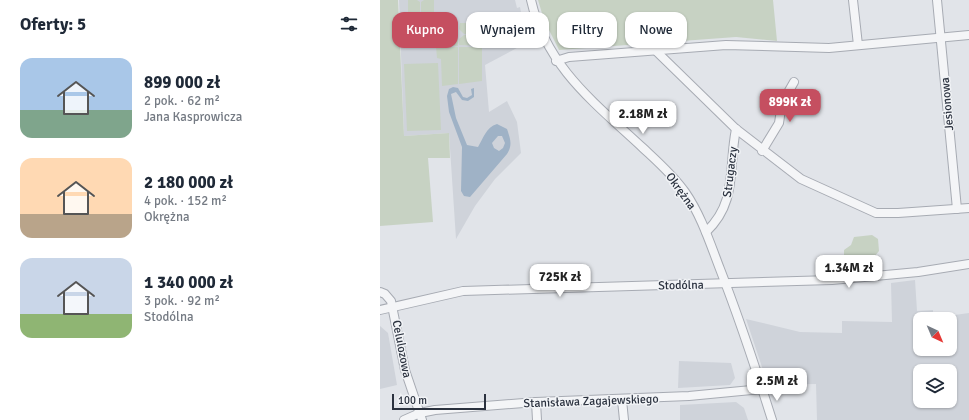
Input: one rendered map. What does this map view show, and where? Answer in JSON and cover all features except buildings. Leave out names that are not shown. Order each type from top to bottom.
[{"type":"street","name":"Okrężna","points":[[530,0],[539,29],[556,61],[587,96],[675,179],[694,206],[706,232],[726,284],[772,420]]},
{"type":"street","points":[[854,0],[858,45]]},
{"type":"street","name":"Jesionowa","points":[[937,0],[957,209]]},
{"type":"street","points":[[556,61],[564,57],[726,45],[829,48],[969,35]]},
{"type":"street","points":[[655,50],[736,129],[762,151],[801,179],[876,213],[885,214],[969,208]]},
{"type":"street","points":[[762,151],[779,123],[782,103],[794,82]]},
{"type":"street","name":"Strugaczy","points":[[706,232],[717,222],[729,196],[736,129]]},
{"type":"street","name":"Stodólna","points":[[380,310],[463,291],[839,280],[918,272],[969,264]]},
{"type":"street","points":[[380,292],[389,298],[393,307]]},
{"type":"street","name":"Celulozowa","points":[[393,307],[405,370],[421,417]]},
{"type":"street","name":"Stanisława Zagajewskiego","points":[[421,417],[435,410],[536,402],[622,400],[730,393],[762,389]]},
{"type":"street","points":[[622,400],[624,420]]},
{"type":"street","points":[[536,402],[537,420]]},
{"type":"street","points":[[404,420],[421,417]]},
{"type":"shaded area","points":[[399,0],[515,0],[517,8],[520,7],[521,12],[466,12],[466,48],[517,48],[485,65],[489,112],[507,101],[517,122],[521,153],[495,179],[475,206],[456,239],[449,133],[404,136],[401,48],[458,48],[458,12],[399,12]]},
{"type":"shaded area","points":[[915,280],[917,311],[933,310],[933,312],[913,312],[913,356],[957,356],[957,315],[969,313],[969,420],[817,420],[816,384],[768,385],[746,319],[800,332],[842,333],[842,321],[892,322],[891,283]]},
{"type":"shaded area","points":[[380,326],[388,333],[397,385],[380,389]]},
{"type":"shaded area","points":[[679,361],[731,363],[735,378],[730,385],[678,388]]},
{"type":"shaded area","points":[[736,402],[744,408],[748,420],[680,420],[680,405]]},
{"type":"green space","points":[[380,0],[398,0],[399,12],[392,12],[392,48],[400,48],[404,136],[449,133],[450,158],[428,158],[433,222],[380,226]]},
{"type":"green space","points":[[408,0],[417,0],[420,2],[420,12],[408,12]]},
{"type":"green space","points":[[424,0],[434,0],[434,12],[421,12],[421,2]]},
{"type":"green space","points":[[538,0],[773,0],[777,41],[736,37],[687,41],[687,12],[625,12],[625,45],[617,46],[617,12],[557,12],[557,46],[549,30],[549,12],[542,12]]},
{"type":"green space","points":[[460,23],[466,23],[466,34],[459,29]]},
{"type":"green space","points":[[466,35],[466,45],[459,45],[459,39]]},
{"type":"green space","points":[[459,47],[482,48],[482,81],[459,84]]},
{"type":"green space","points":[[436,48],[458,48],[458,84],[442,86],[441,59],[437,58]]},
{"type":"green space","points":[[558,48],[586,48],[559,50]]},
{"type":"green space","points":[[438,63],[441,130],[407,131],[404,64]]},
{"type":"green space","points":[[872,235],[878,239],[879,251],[869,263],[851,265],[844,255],[844,250],[851,245],[854,237]]},
{"type":"water","points":[[453,87],[458,88],[463,97],[467,98],[472,95],[471,89],[474,88],[474,97],[468,101],[462,100],[456,92],[451,94],[456,118],[467,145],[478,147],[487,130],[497,124],[507,129],[510,138],[510,148],[507,154],[470,197],[464,196],[461,191],[462,147],[449,112],[447,96],[449,89]],"holes":[[[498,136],[502,136],[505,143],[503,148],[499,151],[494,148],[492,143]]]}]
